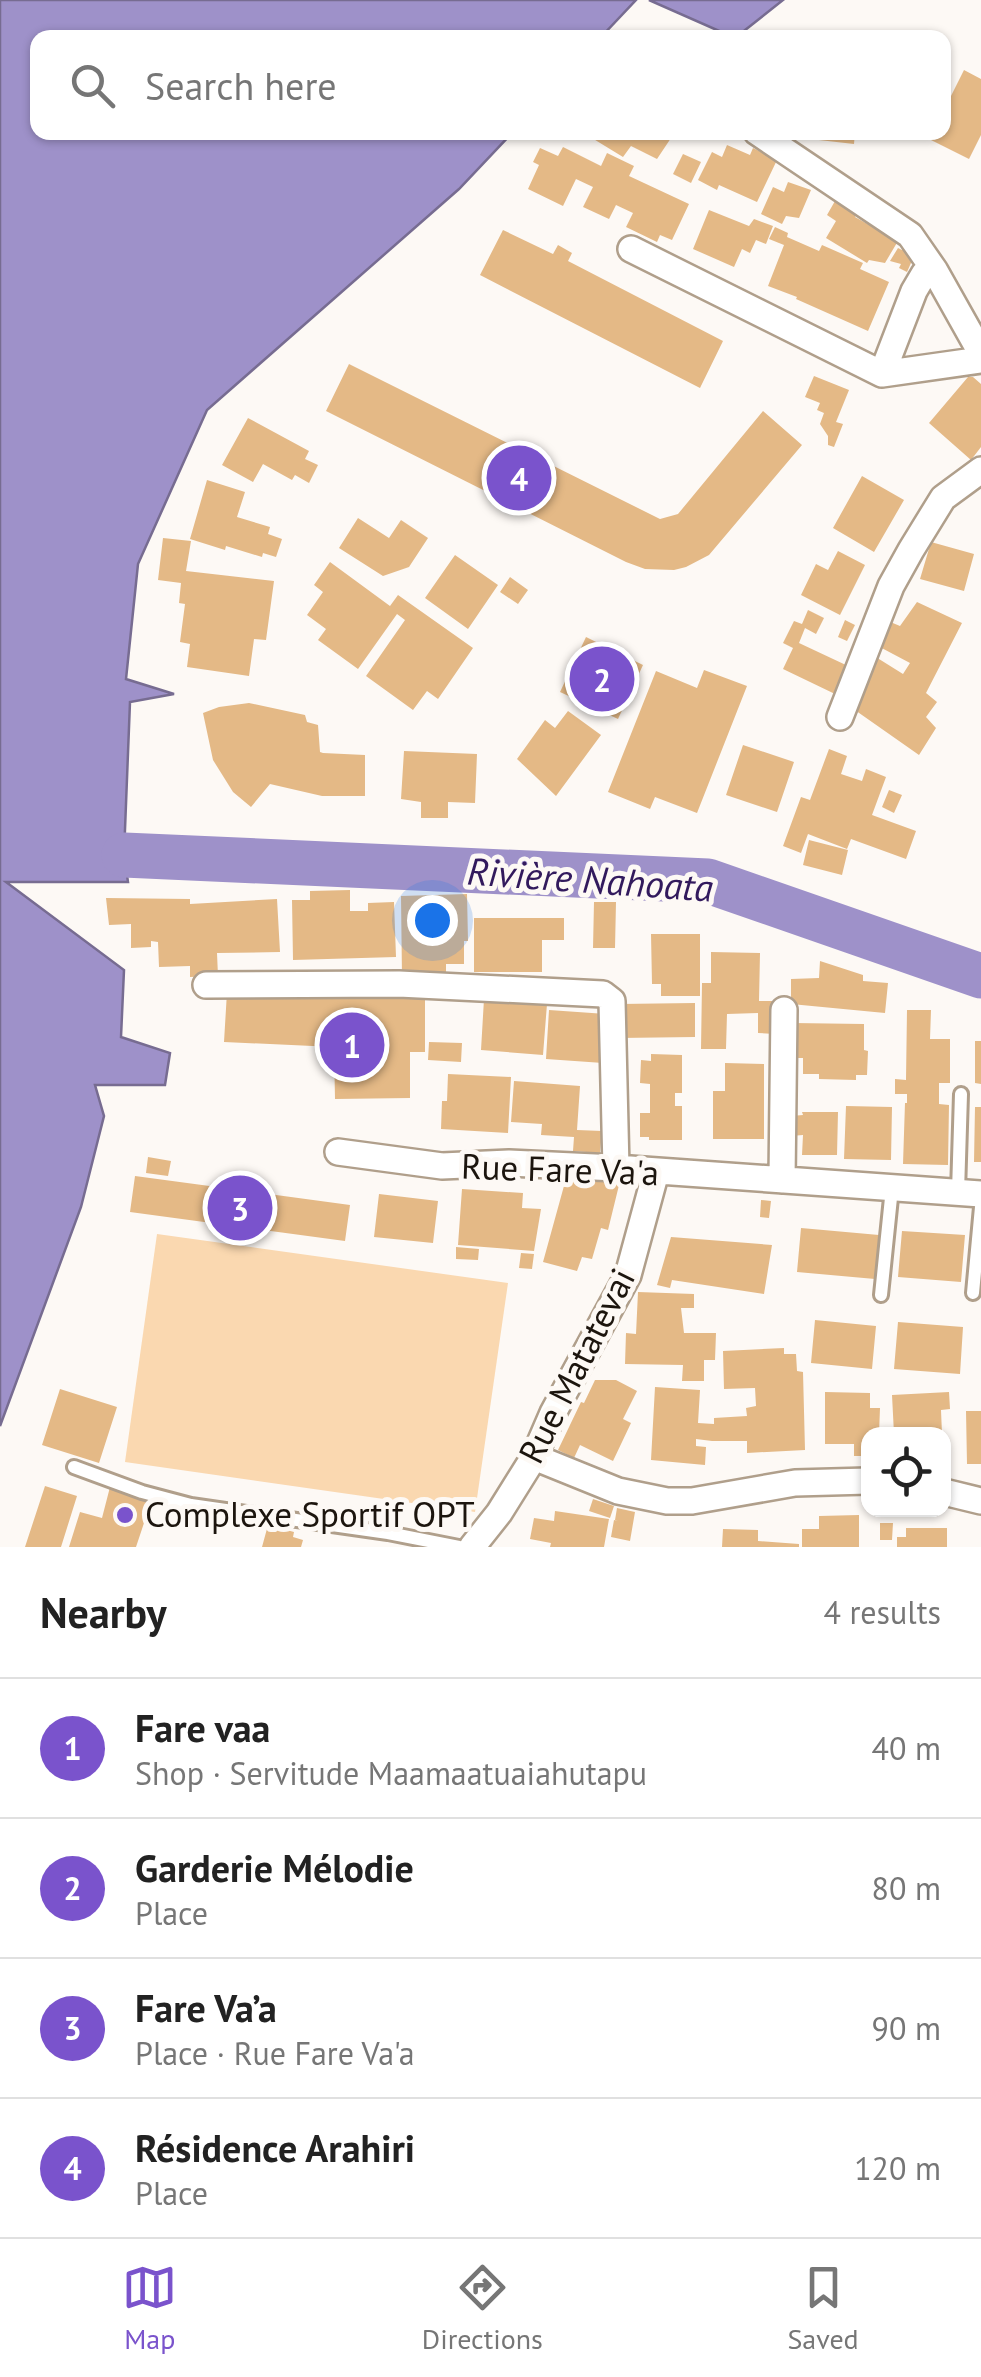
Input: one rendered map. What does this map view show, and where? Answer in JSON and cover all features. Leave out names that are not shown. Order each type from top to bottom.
[{"type":"street","points":[[630,249],[882,374],[981,356],[935,271],[910,235],[769,140]]},
{"type":"street","points":[[882,374],[914,290],[924,274],[935,271]]},
{"type":"street","points":[[840,716],[891,586],[943,498],[981,470]]},
{"type":"street","points":[[206,985],[399,984],[603,994],[612,1002],[616,1168]]},
{"type":"street","points":[[782,1180],[784,1010]]},
{"type":"street","name":"Rue Fare Va'a","points":[[338,1152],[442,1166],[509,1163],[616,1168],[970,1193]]},
{"type":"street","name":"Rue Matatevai","points":[[472,1547],[534,1457],[553,1413],[628,1275],[656,1172]]},
{"type":"street","points":[[534,1457],[618,1491],[667,1501],[692,1501],[795,1482],[861,1481]]},
{"type":"street","points":[[951,1494],[981,1501]]},
{"type":"lane","name":"Rue Fare Va'a","points":[[960,1094],[970,1193]]},
{"type":"lane","points":[[881,1295],[892,1188]]},
{"type":"lane","points":[[973,1293],[981,1207]]},
{"type":"lane","points":[[74,1467],[191,1505],[459,1547]]},
{"type":"shaded area","points":[[0,0],[636,0],[608,30],[30,30],[30,140],[505,140],[459,189],[207,410],[138,564],[126,679],[174,694],[130,702],[124,855],[128,882],[6,882],[124,970],[121,1037],[170,1053],[165,1085],[95,1085],[104,1116],[81,1207],[0,1426]]},
{"type":"shaded area","points":[[649,0],[783,0],[745,30],[717,30]]},
{"type":"shaded area","points":[[157,1234],[508,1283],[475,1512],[125,1462]]},
{"type":"building","points":[[964,70],[981,79],[981,135],[969,159],[931,140],[951,140],[951,96]]},
{"type":"building","points":[[595,140],[670,140],[657,159],[631,146],[623,157]]},
{"type":"building","points":[[819,140],[854,140],[854,144]]},
{"type":"building","points":[[727,145],[750,155],[753,148],[777,160],[757,202],[698,180],[712,152],[722,157]]},
{"type":"building","points":[[563,147],[601,166],[607,153],[634,166],[629,176],[689,204],[672,240],[660,235],[657,242],[626,227],[633,213],[616,205],[609,219],[583,207],[593,187],[576,179],[563,206],[528,189],[539,165],[533,162],[540,148],[558,156]]},
{"type":"building","points":[[683,154],[701,162],[691,183],[673,174]]},
{"type":"building","points":[[788,182],[811,190],[799,218],[786,216],[782,224],[761,214],[773,187],[784,192]]},
{"type":"building","points":[[835,201],[898,241],[885,263],[867,263],[826,238],[836,221],[827,215]]},
{"type":"building","points":[[709,210],[749,226],[754,219],[773,226],[766,244],[756,240],[750,253],[742,249],[734,267],[693,249]]},
{"type":"building","points":[[775,227],[788,233],[787,237],[819,251],[822,245],[863,263],[860,269],[889,282],[868,331],[768,286],[784,245],[769,239]]},
{"type":"building","points":[[503,230],[553,254],[558,245],[572,253],[568,261],[723,341],[700,388],[480,275]]},
{"type":"building","points":[[898,248],[914,256],[907,272],[899,268],[901,264],[890,261]]},
{"type":"building","points":[[349,364],[660,519],[678,514],[763,411],[802,445],[709,555],[674,570],[645,569],[326,411]]},
{"type":"building","points":[[814,376],[849,390],[836,422],[843,424],[834,447],[828,445],[828,436],[820,424],[824,413],[817,410],[820,403],[805,397]]},
{"type":"building","points":[[968,377],[981,384],[981,447],[971,460],[929,423]]},
{"type":"building","points":[[248,418],[309,451],[305,459],[318,465],[309,483],[295,475],[292,480],[263,464],[253,482],[222,465]]},
{"type":"building","points":[[862,476],[904,500],[874,552],[833,528]]},
{"type":"building","points":[[207,480],[245,492],[237,517],[270,527],[268,534],[282,539],[276,557],[263,553],[262,557],[226,546],[225,550],[190,539]]},
{"type":"building","points":[[358,518],[389,538],[401,520],[428,538],[409,567],[383,576],[339,548]]},
{"type":"building","points":[[163,538],[191,541],[186,571],[274,581],[266,640],[254,639],[249,676],[187,667],[190,644],[180,642],[185,604],[179,603],[181,583],[158,580]]},
{"type":"building","points":[[931,542],[974,554],[964,591],[920,579]]},
{"type":"building","points":[[838,551],[865,565],[840,615],[801,595],[816,564],[828,570]]},
{"type":"building","points":[[455,555],[498,585],[468,629],[425,598]]},
{"type":"building","points":[[330,562],[390,606],[398,595],[473,648],[438,699],[427,691],[413,710],[366,676],[405,620],[397,614],[358,669],[318,640],[326,629],[307,615],[323,592],[314,585]]},
{"type":"building","points":[[510,577],[528,590],[518,604],[500,592]]},
{"type":"building","points":[[917,602],[962,623],[926,693],[937,702],[926,717],[936,728],[919,755],[852,708],[871,654],[903,674],[910,663],[876,645],[888,621],[900,626]]},
{"type":"building","points":[[808,610],[824,618],[816,634],[805,628],[799,643],[848,666],[835,694],[783,669],[793,648],[783,643],[794,621],[802,624]]},
{"type":"building","points":[[845,620],[855,625],[847,641],[838,637]]},
{"type":"building","points":[[586,637],[643,665],[618,719],[560,692]]},
{"type":"building","points":[[704,670],[747,686],[697,813],[655,797],[650,809],[608,792],[656,671],[697,688]]},
{"type":"building","points":[[249,703],[305,715],[307,722],[318,725],[320,752],[365,755],[365,796],[322,796],[270,784],[251,807],[233,792],[213,760],[203,713]]},
{"type":"building","points":[[568,711],[601,735],[556,796],[517,759],[545,720],[555,728]]},
{"type":"building","points":[[743,745],[794,762],[777,812],[726,795]]},
{"type":"building","points":[[829,749],[847,756],[841,774],[862,781],[866,769],[886,777],[872,815],[916,831],[906,859],[851,839],[847,849],[808,834],[801,853],[783,846],[801,797],[810,800]]},
{"type":"building","points":[[404,751],[477,754],[475,803],[448,802],[448,818],[421,818],[421,802],[401,799]]},
{"type":"building","points":[[889,790],[902,795],[894,813],[882,807]]},
{"type":"building","points":[[809,840],[848,850],[842,875],[803,865]]},
{"type":"building","points":[[350,890],[350,911],[368,911],[368,903],[394,902],[396,957],[293,960],[292,900],[310,900],[310,891]]},
{"type":"building","points":[[467,894],[468,941],[464,941],[464,964],[446,964],[446,977],[402,978],[401,896]]},
{"type":"building","points":[[106,898],[190,899],[190,904],[277,899],[280,952],[217,953],[218,976],[190,977],[190,966],[159,967],[158,942],[151,941],[151,947],[131,948],[131,924],[109,925]]},
{"type":"building","points":[[594,902],[616,902],[615,948],[593,948]]},
{"type":"building","points":[[474,918],[564,918],[564,940],[542,940],[542,972],[474,972]]},
{"type":"building","points":[[651,934],[700,934],[700,996],[661,996],[661,984],[652,984]]},
{"type":"building","points":[[711,952],[760,953],[759,1001],[776,1001],[775,1034],[758,1033],[758,1013],[727,1014],[726,1049],[701,1049],[702,983],[711,983]]},
{"type":"building","points":[[820,961],[863,975],[863,981],[888,983],[885,1013],[791,1004],[791,979],[819,978]]},
{"type":"building","points":[[227,992],[425,996],[425,1052],[410,1052],[410,1098],[335,1099],[334,1047],[224,1042]]},
{"type":"building","points":[[484,999],[547,1004],[543,1055],[481,1050]]},
{"type":"building","points":[[695,1003],[695,1037],[619,1038],[619,1004]]},
{"type":"building","points":[[549,1010],[606,1014],[603,1063],[546,1059]]},
{"type":"building","points":[[907,1010],[931,1010],[930,1039],[950,1039],[950,1083],[939,1083],[939,1104],[949,1105],[948,1165],[903,1164],[907,1094],[895,1094],[895,1079],[906,1080]]},
{"type":"building","points":[[793,1023],[864,1024],[867,1075],[856,1075],[856,1080],[819,1079],[819,1074],[803,1074],[803,1058],[791,1058]]},
{"type":"building","points":[[975,1041],[981,1041],[981,1084],[975,1083]]},
{"type":"building","points":[[429,1042],[462,1043],[461,1062],[428,1060]]},
{"type":"building","points":[[651,1054],[682,1055],[682,1093],[675,1093],[675,1106],[682,1106],[682,1140],[640,1137],[640,1113],[650,1113],[650,1084],[640,1083],[641,1060],[651,1061]]},
{"type":"building","points":[[725,1063],[764,1064],[764,1139],[713,1139],[713,1091],[725,1091]]},
{"type":"building","points":[[448,1074],[511,1077],[508,1133],[441,1129]]},
{"type":"building","points":[[514,1081],[580,1086],[577,1130],[602,1131],[600,1153],[573,1151],[574,1137],[541,1135],[542,1124],[511,1122]]},
{"type":"building","points":[[846,1106],[892,1107],[891,1160],[844,1159]]},
{"type":"building","points":[[975,1107],[981,1107],[981,1162],[974,1162]]},
{"type":"building","points":[[802,1112],[838,1112],[837,1155],[802,1155],[803,1135],[791,1136],[791,1116],[803,1115]]},
{"type":"building","points":[[148,1157],[171,1161],[168,1176],[146,1173]]},
{"type":"building","points":[[567,1175],[621,1177],[608,1230],[601,1228],[592,1259],[582,1257],[577,1271],[543,1262]]},
{"type":"building","points":[[135,1176],[350,1205],[345,1241],[130,1212]]},
{"type":"building","points":[[462,1189],[523,1193],[522,1208],[541,1209],[534,1251],[458,1245]]},
{"type":"building","points":[[379,1194],[438,1201],[433,1243],[374,1237]]},
{"type":"building","points":[[761,1200],[771,1201],[769,1218],[760,1217]]},
{"type":"building","points":[[801,1228],[879,1235],[875,1279],[797,1272]]},
{"type":"building","points":[[902,1231],[965,1235],[961,1282],[898,1277]]},
{"type":"building","points":[[671,1237],[772,1245],[764,1294],[672,1280],[670,1288],[657,1285]]},
{"type":"building","points":[[456,1247],[479,1249],[478,1260],[456,1259]]},
{"type":"building","points":[[521,1253],[534,1254],[532,1269],[519,1268]]},
{"type":"building","points":[[638,1292],[694,1294],[694,1308],[681,1308],[684,1333],[716,1333],[715,1360],[704,1360],[704,1381],[682,1381],[683,1365],[625,1364],[626,1333],[636,1334]]},
{"type":"building","points":[[815,1320],[876,1326],[872,1369],[811,1363]]},
{"type":"building","points":[[898,1322],[963,1327],[960,1374],[894,1369]]},
{"type":"building","points":[[784,1348],[784,1354],[796,1354],[797,1371],[803,1372],[805,1450],[747,1453],[747,1441],[696,1439],[696,1446],[706,1447],[705,1465],[651,1460],[655,1387],[700,1390],[698,1423],[714,1424],[714,1418],[747,1416],[746,1408],[756,1406],[755,1388],[724,1389],[723,1351]]},
{"type":"building","points":[[595,1380],[616,1380],[637,1391],[623,1419],[631,1423],[613,1461],[580,1445],[574,1458],[558,1450]]},
{"type":"building","points":[[60,1389],[117,1407],[99,1463],[42,1445]]},
{"type":"building","points":[[825,1392],[870,1393],[870,1408],[880,1408],[879,1427],[861,1427],[861,1456],[854,1456],[854,1444],[825,1444]]},
{"type":"building","points":[[949,1392],[950,1409],[941,1410],[942,1427],[894,1427],[892,1395]]},
{"type":"building","points":[[966,1411],[981,1411],[981,1464],[967,1464]]},
{"type":"building","points":[[45,1486],[77,1496],[61,1547],[25,1547]]},
{"type":"building","name":"Complexe Sportif OPT","points":[[110,1487],[151,1502],[136,1547],[69,1547],[80,1512],[102,1518]]},
{"type":"building","points":[[593,1499],[614,1506],[610,1518],[589,1511]]},
{"type":"building","points":[[617,1508],[635,1512],[630,1541],[611,1537],[614,1520],[618,1521]]},
{"type":"building","points":[[555,1511],[609,1519],[604,1547],[550,1547],[551,1543],[530,1539],[534,1518],[554,1521]]},
{"type":"building","points":[[859,1515],[859,1547],[802,1547],[802,1529],[819,1529],[819,1516]]},
{"type":"building","points":[[880,1523],[893,1523],[892,1540],[880,1540]]},
{"type":"building","points":[[268,1525],[294,1532],[293,1537],[303,1540],[301,1547],[262,1547]]},
{"type":"building","points":[[906,1528],[947,1528],[947,1547],[897,1547],[897,1537],[906,1537]]},
{"type":"building","points":[[723,1529],[758,1530],[758,1541],[799,1547],[722,1547]]},
{"type":"waterway","name":"Rivière Nahoata","points":[[124,855],[708,881],[981,976]]},
{"type":"place","name":"Résidence Arahiri","points":[[519,478]]},
{"type":"place","name":"Garderie Mélodie","points":[[602,679]]},
{"type":"place","name":"Fare vaa","points":[[352,1045]]},
{"type":"place","name":"Fare Va’a","points":[[240,1208]]},
{"type":"place","name":"Complexe Sportif OPT","points":[[125,1515]]}]
